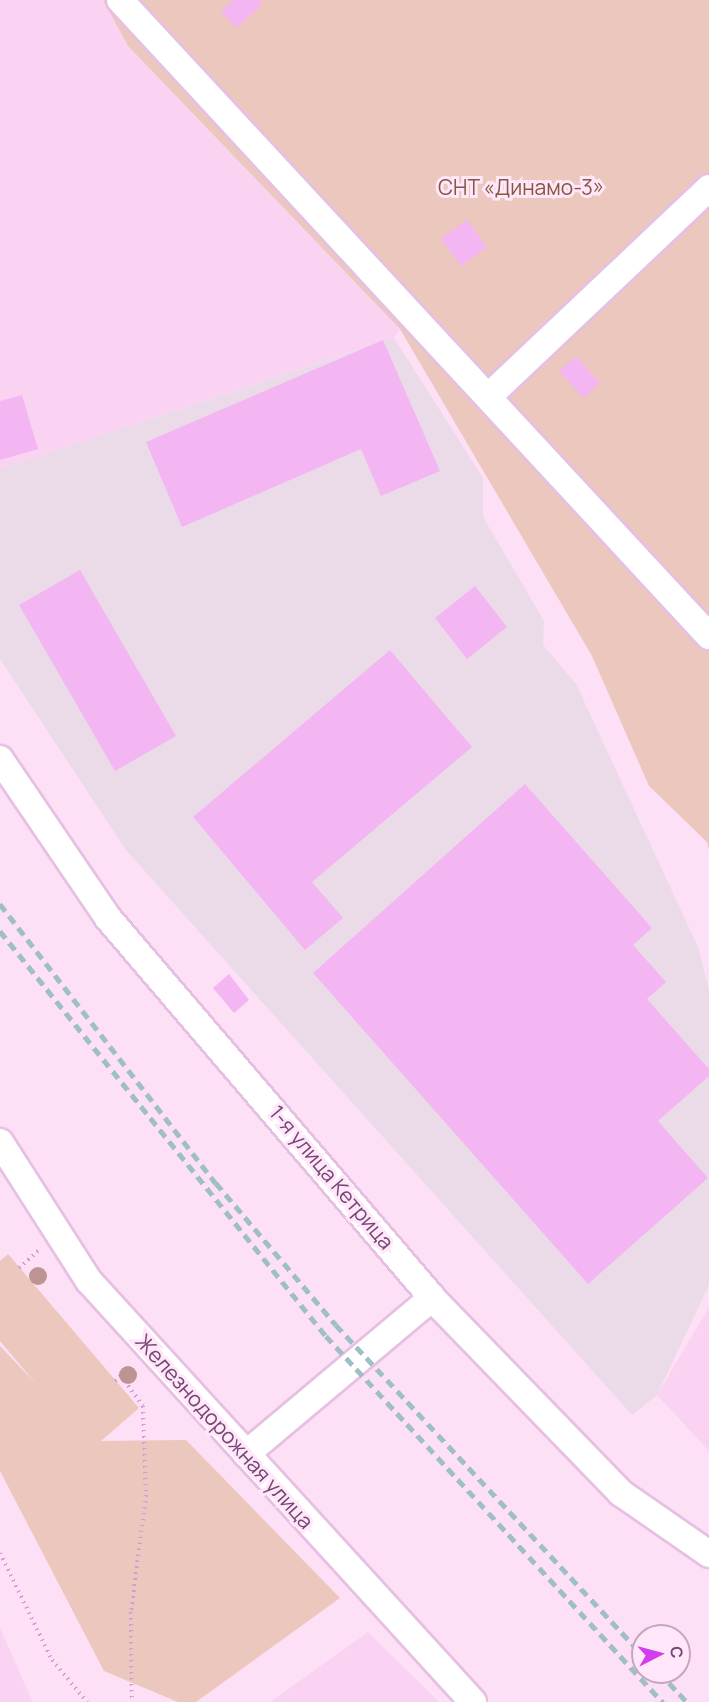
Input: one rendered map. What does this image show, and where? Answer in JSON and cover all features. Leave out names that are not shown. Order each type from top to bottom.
[{"type":"street","points":[[120,0],[709,636]]},
{"type":"street","points":[[488,397],[709,188]]},
{"type":"street","name":"1-я улица Кетрица","points":[[0,759],[108,918],[432,1298],[621,1493],[709,1554]]},
{"type":"street","name":"Железнодорожная улица","points":[[0,1142],[89,1281],[473,1702]]},
{"type":"street","points":[[246,1454],[432,1298]]},
{"type":"path","points":[[19,1268],[50,1240]]},
{"type":"path","points":[[116,1381],[135,1362]]},
{"type":"path","points":[[121,1376],[143,1406],[146,1484],[131,1612],[132,1702]]},
{"type":"path","points":[[0,1553],[52,1660],[87,1702]]},
{"type":"shaded area","points":[[0,0],[103,0],[128,46],[400,329],[394,338],[0,469]]},
{"type":"shaded area","points":[[394,338],[483,478],[483,517],[544,621],[543,645],[576,684],[698,947],[709,991],[709,1285],[657,1395],[632,1415],[126,850],[0,659],[0,469]]},
{"type":"shaded area","points":[[709,1307],[709,1451],[657,1395]]},
{"type":"shaded area","points":[[0,1628],[33,1702],[0,1702]]},
{"type":"shaded area","points":[[368,1632],[439,1702],[270,1702]]},
{"type":"green space","name":"СНТ «Динамо-3»","points":[[103,0],[709,0],[709,850],[707,842],[649,786],[592,656],[400,329],[128,46]]},
{"type":"green space","points":[[8,1254],[139,1408],[101,1441],[186,1440],[340,1598],[196,1702],[178,1702],[104,1671],[0,1471],[0,1346],[37,1385],[0,1341],[0,1261]]},
{"type":"building","points":[[234,0],[258,0],[262,5],[236,28],[221,11]]},
{"type":"building","points":[[467,220],[487,247],[461,266],[441,239]]},
{"type":"building","points":[[383,340],[440,471],[381,496],[361,449],[182,527],[146,442]]},
{"type":"building","points":[[576,356],[600,383],[584,398],[559,371]]},
{"type":"building","points":[[22,395],[38,449],[0,460],[0,401]]},
{"type":"building","points":[[80,570],[176,736],[115,771],[19,605]]},
{"type":"building","points":[[475,586],[507,627],[467,659],[435,618]]},
{"type":"building","points":[[390,650],[472,747],[312,882],[343,918],[305,950],[193,817]]},
{"type":"building","points":[[525,784],[652,928],[633,945],[666,982],[647,999],[709,1069],[709,1076],[658,1121],[708,1178],[588,1284],[313,973]]},
{"type":"building","points":[[229,974],[249,1000],[234,1013],[213,988]]},
{"type":"railway","points":[[0,904],[216,1183],[336,1325],[631,1642]]},
{"type":"railway","points":[[0,931],[326,1336],[663,1702]]},
{"type":"railway","points":[[670,1684],[687,1702]]}]
